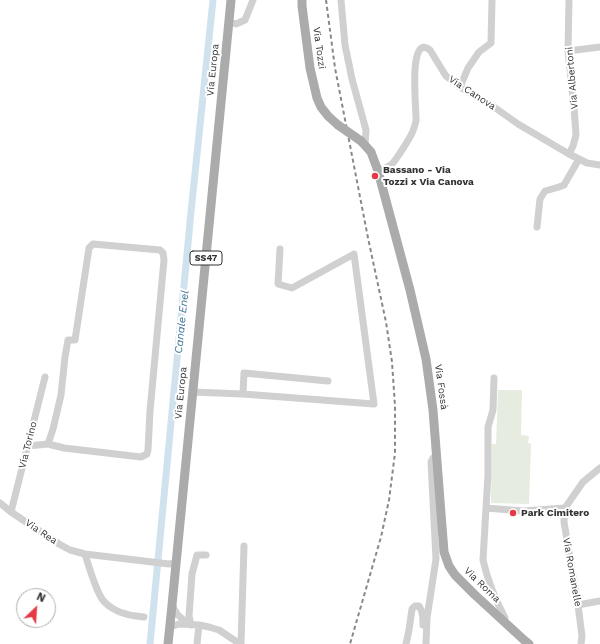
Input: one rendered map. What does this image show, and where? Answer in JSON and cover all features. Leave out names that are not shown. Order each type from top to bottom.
[{"type":"main road","name":"Via Europa","points":[[168,644],[172,605],[173,564],[192,392],[231,0]]},
{"type":"main road","name":"Via Tozzi","points":[[302,0],[310,68],[317,98],[321,107],[328,116],[363,143]]},
{"type":"main road","name":"Via Fossà","points":[[363,143],[371,152],[378,171],[410,290],[426,359],[433,410],[437,457]]},
{"type":"main road","name":"Via Roma","points":[[437,457],[444,552],[449,566],[463,583],[529,644]]},
{"type":"street","points":[[229,22],[236,24],[245,20],[253,0]]},
{"type":"street","points":[[340,0],[345,45],[352,79],[366,130],[363,143]]},
{"type":"street","points":[[460,87],[468,68],[479,52],[491,43],[492,0]]},
{"type":"street","name":"Via Albertoni","points":[[569,0],[568,51],[576,135],[569,154]]},
{"type":"street","name":"Via Canova","points":[[378,171],[393,163],[412,134],[416,120],[415,65],[418,52],[425,47],[430,50],[446,76],[460,87],[569,154],[587,163],[600,165]]},
{"type":"street","points":[[568,51],[600,47]]},
{"type":"street","points":[[537,227],[540,199],[545,191],[564,185],[579,159]]},
{"type":"street","points":[[28,446],[48,444],[64,448],[141,457],[147,454],[164,260],[163,253],[160,250],[93,244],[90,248],[75,340],[68,340],[61,395],[48,444]]},
{"type":"street","points":[[192,392],[243,394],[374,404],[354,254],[292,288],[278,284],[280,249]]},
{"type":"street","points":[[243,394],[244,373],[328,381]]},
{"type":"street","name":"Via Torino","points":[[11,512],[45,378]]},
{"type":"street","points":[[494,378],[493,410],[488,427],[488,475],[483,560],[484,567],[505,618],[504,621]]},
{"type":"street","name":"Via Fossà","points":[[426,644],[436,559],[431,462],[433,458],[437,457]]},
{"type":"street","points":[[486,508],[523,511],[565,508],[584,482],[600,468]]},
{"type":"street","name":"Via Rea","points":[[0,503],[64,547],[85,554],[173,564]]},
{"type":"street","name":"Via Romanelle","points":[[565,508],[564,522],[578,605],[582,640],[585,644]]},
{"type":"street","points":[[240,644],[244,546]]},
{"type":"street","points":[[85,554],[102,599],[110,606],[125,614],[144,617]]},
{"type":"street","points":[[197,644],[193,625],[189,616],[192,574],[196,555],[206,555]]},
{"type":"street","points":[[578,605],[600,601]]},
{"type":"street","points":[[172,605],[177,614],[193,625]]},
{"type":"street","points":[[406,644],[412,609],[415,606],[419,606],[422,610],[423,644]]},
{"type":"street","points":[[170,627],[179,624],[209,627],[219,630],[240,644]]},
{"type":"shaded area","points":[[498,390],[522,390],[521,435],[529,436],[528,443],[531,444],[529,504],[491,503],[492,444],[496,444]]},
{"type":"waterway","name":"Canale Enel","points":[[150,644],[191,212],[213,0]]},
{"type":"railway","points":[[326,0],[335,68],[386,322],[392,362],[395,406],[395,453],[389,500],[381,537],[350,644]]},
{"type":"place","name":"Bassano - Via Tozzi x Via Canova","points":[[375,176]]},
{"type":"place","name":"Park Cimitero","points":[[513,513]]}]
